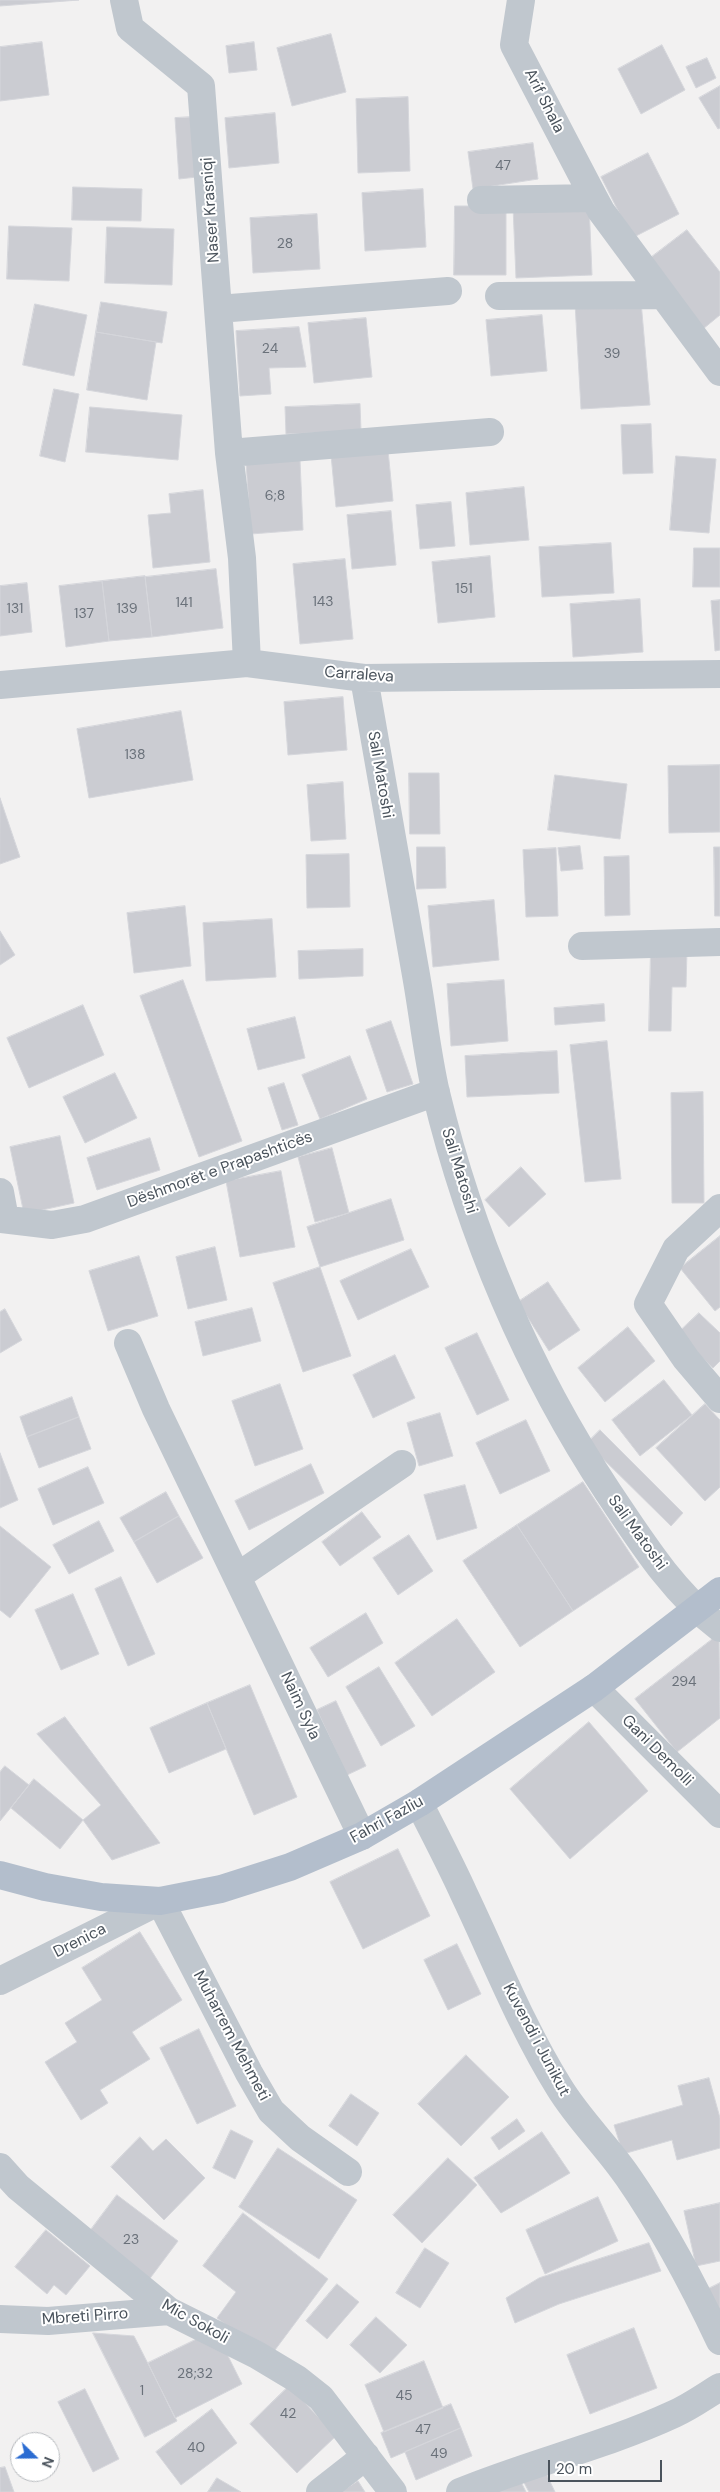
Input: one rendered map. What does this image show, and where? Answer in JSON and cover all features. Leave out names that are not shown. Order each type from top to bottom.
[{"type":"main road","name":"Fahri Fazliu","points":[[0,1875],[45,1887],[101,1897],[160,1901],[221,1888],[290,1867],[362,1836],[419,1802],[594,1688],[720,1591]]},
{"type":"street","name":"Naser Krasniqi","points":[[124,0],[130,28],[201,86],[229,453],[242,558],[247,663]]},
{"type":"street","name":"Arif Shala","points":[[521,0],[514,45],[594,198],[601,211],[662,295],[718,368]]},
{"type":"street","points":[[481,200],[594,198]]},
{"type":"street","points":[[218,309],[448,291]]},
{"type":"street","points":[[499,296],[662,295]]},
{"type":"street","points":[[229,453],[490,432]]},
{"type":"street","name":"Carraleva","points":[[0,686],[247,663],[364,678],[720,674]]},
{"type":"street","name":"Sali Matoshi","points":[[364,678],[436,1092],[466,1198],[501,1293],[552,1396],[595,1471],[643,1544],[697,1610],[720,1628]]},
{"type":"street","points":[[582,946],[720,942]]},
{"type":"street","name":"Dëshmorët e Prapashticës","points":[[3,1219],[52,1225],[85,1219],[436,1092]]},
{"type":"street","points":[[0,1192],[3,1219]]},
{"type":"street","points":[[720,1208],[676,1249],[648,1304],[686,1359],[720,1399]]},
{"type":"street","name":"Naim Syla","points":[[128,1343],[156,1409],[362,1836]]},
{"type":"street","points":[[238,1576],[402,1464]]},
{"type":"street","name":"Gani Demolli","points":[[594,1688],[720,1814]]},
{"type":"street","name":"Kuvendi i Junikut","points":[[419,1802],[529,2035],[560,2088],[589,2130],[628,2175],[691,2279],[720,2342]]},
{"type":"street","name":"Drenica","points":[[0,1981],[160,1901]]},
{"type":"street","name":"Muharrem Mehmeti","points":[[160,1901],[249,2073],[272,2110],[300,2138],[348,2172]]},
{"type":"street","name":"Mic Sokoli","points":[[0,2167],[18,2187],[170,2311],[257,2355],[297,2379],[321,2398],[393,2492]]},
{"type":"street","name":"Mbreti Pirro","points":[[0,2319],[48,2320],[170,2311]]},
{"type":"street","points":[[460,2492],[508,2472],[620,2435],[675,2414],[720,2387]]},
{"type":"street","points":[[320,2492],[366,2456]]},
{"type":"building","points":[[0,0],[79,0],[0,6]]},
{"type":"building","points":[[331,34],[346,92],[292,106],[277,48]]},
{"type":"building","points":[[42,42],[49,95],[0,101],[0,47]]},
{"type":"building","points":[[254,42],[257,70],[229,73],[226,46]]},
{"type":"building","points":[[662,45],[685,90],[641,114],[618,69]]},
{"type":"building","points":[[707,58],[716,78],[696,88],[686,67]]},
{"type":"building","points":[[720,86],[720,128],[718,129],[699,98]]},
{"type":"building","points":[[408,97],[410,171],[358,173],[356,99]]},
{"type":"building","points":[[275,113],[279,163],[229,168],[225,118]]},
{"type":"building","points":[[192,117],[197,177],[179,179],[175,118]]},
{"type":"building","points":[[533,143],[538,179],[473,189],[468,152]]},
{"type":"building","points":[[648,153],[679,214],[632,238],[601,177]]},
{"type":"building","points":[[73,187],[142,189],[141,221],[72,220]]},
{"type":"building","points":[[423,189],[426,247],[365,251],[362,193]]},
{"type":"building","points":[[589,203],[592,275],[516,278],[513,206]]},
{"type":"building","points":[[455,206],[506,206],[506,275],[454,275]]},
{"type":"building","points":[[317,214],[320,269],[253,273],[250,218]]},
{"type":"building","points":[[9,226],[72,228],[69,281],[7,279]]},
{"type":"building","points":[[107,227],[174,229],[172,285],[105,283]]},
{"type":"building","points":[[687,230],[720,272],[720,315],[703,329],[649,259]]},
{"type":"building","points":[[641,301],[650,405],[581,409],[575,303]]},
{"type":"building","points":[[101,302],[167,312],[162,343],[96,332]]},
{"type":"building","points":[[35,304],[87,315],[74,376],[23,365]]},
{"type":"building","points":[[542,315],[547,371],[491,376],[486,320]]},
{"type":"building","points":[[366,318],[372,377],[314,383],[308,323]]},
{"type":"building","points":[[299,327],[306,367],[269,368],[271,394],[240,396],[236,331]]},
{"type":"building","points":[[96,332],[156,342],[147,400],[87,390]]},
{"type":"building","points":[[54,389],[79,394],[65,462],[40,456]]},
{"type":"building","points":[[360,404],[361,431],[286,434],[285,407]]},
{"type":"building","points":[[90,407],[182,415],[178,460],[86,452]]},
{"type":"building","points":[[651,424],[653,473],[623,474],[621,425]]},
{"type":"building","points":[[388,450],[393,501],[336,507],[331,455]]},
{"type":"building","points":[[676,456],[716,459],[709,533],[670,530]]},
{"type":"building","points":[[300,460],[303,530],[251,534],[246,463]]},
{"type":"building","points":[[524,487],[529,540],[470,545],[466,493]]},
{"type":"building","points":[[203,490],[210,562],[153,568],[148,515],[171,513],[169,494]]},
{"type":"building","points":[[451,502],[455,546],[420,549],[416,505]]},
{"type":"building","points":[[391,511],[396,565],[352,569],[347,515]]},
{"type":"building","points":[[611,543],[614,593],[542,597],[539,547]]},
{"type":"building","points":[[694,548],[720,548],[720,587],[693,587]]},
{"type":"building","points":[[490,556],[495,617],[438,623],[432,562]]},
{"type":"building","points":[[345,559],[353,639],[300,644],[293,564]]},
{"type":"building","points":[[216,569],[223,628],[152,637],[145,577]]},
{"type":"building","points":[[145,576],[152,637],[109,641],[102,581]]},
{"type":"building","points":[[102,581],[109,641],[66,647],[59,586]]},
{"type":"building","points":[[27,583],[32,632],[0,636],[0,586]]},
{"type":"building","points":[[640,599],[643,652],[573,657],[570,604]]},
{"type":"building","points":[[720,600],[720,650],[715,651],[711,601]]},
{"type":"building","points":[[343,697],[347,750],[288,755],[284,702]]},
{"type":"building","points":[[181,711],[193,780],[89,798],[77,729]]},
{"type":"building","points":[[720,765],[720,832],[669,833],[668,766]]},
{"type":"building","points":[[409,773],[439,773],[440,834],[410,834]]},
{"type":"building","points":[[555,775],[627,784],[620,839],[548,830]]},
{"type":"building","points":[[343,782],[346,839],[311,841],[307,785]]},
{"type":"building","points":[[0,798],[20,857],[0,864]]},
{"type":"building","points":[[580,846],[583,869],[561,871],[558,848]]},
{"type":"building","points":[[417,847],[445,847],[446,888],[417,889]]},
{"type":"building","points":[[714,847],[720,847],[720,916],[715,916]]},
{"type":"building","points":[[556,848],[558,916],[526,917],[523,850]]},
{"type":"building","points":[[349,854],[350,907],[307,908],[306,855]]},
{"type":"building","points":[[629,856],[630,915],[605,916],[604,857]]},
{"type":"building","points":[[494,900],[499,960],[433,967],[428,906]]},
{"type":"building","points":[[185,906],[191,966],[134,973],[127,913]]},
{"type":"building","points":[[272,919],[276,977],[206,981],[203,923]]},
{"type":"building","points":[[0,931],[15,955],[0,965]]},
{"type":"building","points":[[363,949],[363,976],[299,979],[298,951]]},
{"type":"building","points":[[651,949],[687,950],[686,987],[672,987],[671,1031],[649,1031]]},
{"type":"building","points":[[183,980],[242,1141],[199,1157],[140,996]]},
{"type":"building","points":[[504,980],[508,1041],[451,1046],[447,984]]},
{"type":"building","points":[[604,1004],[605,1021],[555,1025],[554,1008]]},
{"type":"building","points":[[83,1005],[104,1055],[29,1088],[7,1038]]},
{"type":"building","points":[[295,1017],[305,1058],[258,1070],[247,1029]]},
{"type":"building","points":[[391,1021],[413,1084],[387,1092],[366,1030]]},
{"type":"building","points":[[607,1041],[621,1179],[585,1182],[570,1045]]},
{"type":"building","points":[[557,1051],[559,1093],[467,1097],[465,1056]]},
{"type":"building","points":[[350,1056],[367,1099],[320,1119],[302,1075]]},
{"type":"building","points":[[115,1073],[137,1118],[85,1143],[63,1097]]},
{"type":"building","points":[[284,1083],[298,1125],[282,1130],[268,1088]]},
{"type":"building","points":[[703,1092],[704,1203],[672,1203],[671,1093]]},
{"type":"building","points":[[60,1136],[74,1203],[24,1214],[10,1147]]},
{"type":"building","points":[[150,1138],[160,1170],[97,1190],[87,1158]]},
{"type":"building","points":[[332,1148],[349,1213],[315,1222],[298,1157]]},
{"type":"building","points":[[521,1167],[546,1194],[509,1227],[485,1200]]},
{"type":"building","points":[[281,1171],[295,1247],[240,1257],[226,1181]]},
{"type":"building","points":[[391,1199],[404,1240],[320,1267],[307,1227]]},
{"type":"building","points":[[720,1236],[720,1307],[715,1311],[680,1268]]},
{"type":"building","points":[[215,1247],[227,1300],[188,1309],[176,1257]]},
{"type":"building","points":[[411,1249],[429,1287],[358,1320],[340,1281]]},
{"type":"building","points":[[139,1256],[158,1316],[108,1331],[89,1271]]},
{"type":"building","points":[[320,1267],[351,1356],[303,1372],[273,1283]]},
{"type":"building","points":[[548,1282],[580,1330],[549,1351],[518,1302]]},
{"type":"building","points":[[252,1308],[261,1341],[203,1356],[195,1322]]},
{"type":"building","points":[[5,1309],[22,1340],[0,1353],[0,1312]]},
{"type":"building","points":[[699,1313],[720,1333],[720,1361],[713,1368],[678,1333]]},
{"type":"building","points":[[628,1327],[655,1361],[605,1402],[578,1368]]},
{"type":"building","points":[[477,1333],[509,1400],[477,1415],[445,1348]]},
{"type":"building","points":[[395,1355],[415,1398],[373,1418],[353,1375]]},
{"type":"building","points":[[664,1380],[692,1415],[640,1456],[612,1420]]},
{"type":"building","points":[[280,1384],[303,1449],[255,1466],[232,1401]]},
{"type":"building","points":[[72,1397],[79,1417],[27,1437],[20,1417]]},
{"type":"building","points":[[705,1404],[720,1420],[720,1487],[705,1501],[656,1448]]},
{"type":"building","points":[[440,1413],[453,1456],[419,1466],[407,1423]]},
{"type":"building","points":[[79,1417],[91,1449],[39,1468],[27,1437]]},
{"type":"building","points":[[526,1420],[550,1471],[500,1494],[476,1443]]},
{"type":"building","points":[[600,1430],[683,1513],[671,1526],[587,1443]]},
{"type":"building","points":[[0,1453],[18,1500],[0,1508]]},
{"type":"building","points":[[311,1464],[324,1493],[249,1530],[235,1501]]},
{"type":"building","points":[[88,1467],[104,1503],[53,1525],[38,1489]]},
{"type":"building","points":[[583,1482],[639,1567],[573,1611],[517,1525]]},
{"type":"building","points":[[465,1485],[477,1528],[437,1540],[424,1495]]},
{"type":"building","points":[[166,1492],[179,1516],[134,1542],[120,1518]]},
{"type":"building","points":[[362,1512],[381,1537],[340,1566],[322,1542]]},
{"type":"building","points":[[179,1516],[203,1558],[157,1583],[134,1542]]},
{"type":"building","points":[[99,1521],[114,1551],[69,1574],[53,1545]]},
{"type":"building","points":[[517,1525],[573,1611],[520,1647],[463,1561]]},
{"type":"building","points":[[0,1526],[51,1567],[10,1618],[0,1610]]},
{"type":"building","points":[[409,1535],[433,1571],[398,1595],[373,1558]]},
{"type":"building","points":[[121,1577],[155,1654],[128,1666],[95,1589]]},
{"type":"building","points":[[73,1594],[99,1654],[61,1670],[35,1610]]},
{"type":"building","points":[[366,1613],[383,1643],[328,1677],[310,1648]]},
{"type":"building","points":[[457,1619],[495,1672],[432,1716],[395,1663]]},
{"type":"building","points":[[719,1634],[720,1718],[677,1752],[635,1699]]},
{"type":"building","points":[[379,1667],[415,1726],[381,1746],[346,1687]]},
{"type":"building","points":[[250,1685],[297,1797],[254,1815],[207,1703]]},
{"type":"building","points":[[336,1701],[366,1766],[347,1775],[317,1710]]},
{"type":"building","points":[[207,1703],[226,1749],[169,1773],[150,1728]]},
{"type":"building","points":[[65,1717],[160,1843],[112,1860],[83,1820],[101,1805],[37,1734]]},
{"type":"building","points":[[589,1722],[648,1791],[570,1859],[510,1789]]},
{"type":"building","points":[[5,1766],[29,1785],[0,1821],[0,1772]]},
{"type":"building","points":[[34,1779],[83,1820],[60,1849],[11,1808]]},
{"type":"building","points":[[398,1849],[430,1916],[363,1949],[330,1882]]},
{"type":"building","points":[[140,1932],[182,2000],[132,2032],[150,2059],[100,2090],[108,2103],[81,2120],[45,2062],[77,2042],[65,2023],[102,2000],[82,1968]]},
{"type":"building","points":[[457,1944],[481,1994],[448,2010],[424,1960]]},
{"type":"building","points":[[199,2029],[236,2106],[197,2124],[160,2048]]},
{"type":"building","points":[[466,2055],[509,2097],[461,2146],[418,2104]]},
{"type":"building","points":[[709,2078],[720,2118],[720,2148],[677,2160],[672,2140],[623,2154],[614,2125],[683,2105],[678,2086]]},
{"type":"building","points":[[351,2094],[379,2113],[357,2146],[329,2126]]},
{"type":"building","points":[[517,2119],[525,2131],[499,2150],[491,2138]]},
{"type":"building","points":[[231,2130],[253,2141],[235,2179],[213,2168]]},
{"type":"building","points":[[542,2132],[570,2173],[501,2213],[474,2178]]},
{"type":"building","points":[[140,2137],[153,2151],[166,2139],[205,2178],[164,2220],[111,2167]]},
{"type":"building","points":[[278,2148],[357,2200],[319,2259],[239,2207]]},
{"type":"building","points":[[448,2158],[477,2185],[422,2243],[393,2215]]},
{"type":"building","points":[[117,2195],[178,2241],[145,2285],[84,2239]]},
{"type":"building","points":[[598,2197],[618,2241],[545,2274],[526,2230]]},
{"type":"building","points":[[720,2203],[720,2261],[696,2266],[684,2211]]},
{"type":"building","points":[[243,2213],[328,2279],[269,2358],[217,2318],[236,2292],[203,2266]]},
{"type":"building","points":[[46,2230],[90,2266],[66,2295],[54,2285],[47,2294],[15,2267]]},
{"type":"building","points":[[649,2243],[661,2271],[559,2304],[515,2323],[506,2298],[539,2278]]},
{"type":"building","points":[[425,2248],[449,2263],[420,2308],[396,2293]]},
{"type":"building","points":[[720,2283],[720,2316],[708,2289]]},
{"type":"building","points":[[337,2284],[359,2302],[327,2339],[306,2321]]},
{"type":"building","points":[[376,2317],[407,2345],[380,2373],[350,2345]]},
{"type":"building","points":[[634,2328],[657,2388],[590,2414],[567,2355]]},
{"type":"building","points":[[93,2333],[134,2336],[177,2421],[145,2437]]},
{"type":"building","points":[[197,2339],[226,2352],[242,2384],[175,2418],[148,2363]]},
{"type":"building","points":[[424,2361],[443,2408],[384,2432],[365,2385]]},
{"type":"building","points":[[289,2386],[336,2436],[297,2473],[250,2424]]},
{"type":"building","points":[[85,2389],[119,2459],[93,2472],[58,2402]]},
{"type":"building","points":[[451,2404],[461,2428],[391,2458],[381,2433]]},
{"type":"building","points":[[212,2409],[237,2443],[181,2485],[156,2452]]},
{"type":"building","points":[[461,2428],[472,2456],[416,2480],[405,2452]]},
{"type":"building","points":[[541,2463],[555,2492],[529,2492],[519,2473]]},
{"type":"building","points":[[5,2467],[14,2492],[0,2492],[0,2468]]},
{"type":"building","points":[[518,2476],[526,2492],[482,2492]]},
{"type":"building","points":[[217,2478],[241,2492],[208,2492]]},
{"type":"building","points":[[358,2481],[365,2492],[341,2492]]}]
